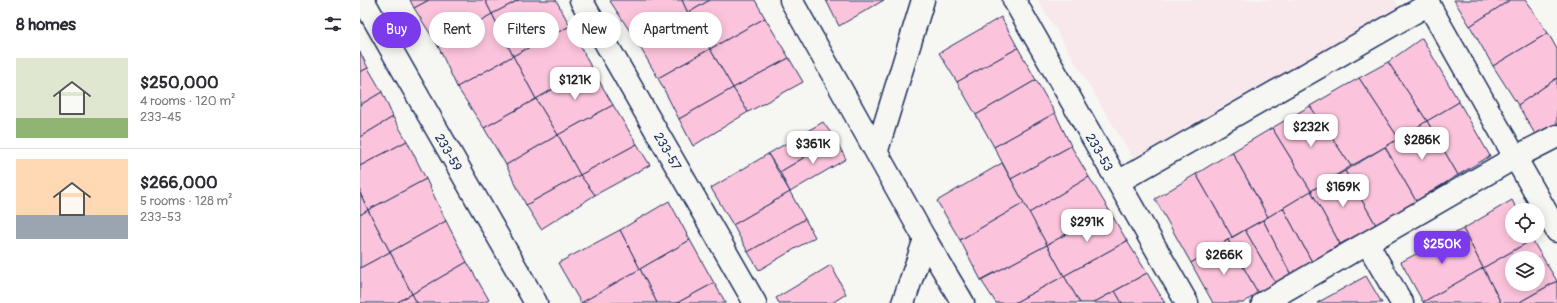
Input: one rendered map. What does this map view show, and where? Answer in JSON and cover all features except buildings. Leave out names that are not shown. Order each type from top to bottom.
[{"type":"street","name":"233-59","points":[[363,0],[536,303]]},
{"type":"street","name":"233-57","points":[[581,0],[755,303]]},
{"type":"street","points":[[791,0],[877,150],[925,239],[963,303]]},
{"type":"street","points":[[877,150],[923,0]]},
{"type":"street","name":"233-53","points":[[1014,0],[1187,303]]},
{"type":"street","points":[[1118,182],[1428,2],[1514,158],[1557,231]]},
{"type":"street","points":[[1263,303],[1514,158],[1557,136]]},
{"type":"street","points":[[903,303],[925,239]]},
{"type":"street","points":[[1367,243],[1402,303]]},
{"type":"shaded area","points":[[1038,0],[1395,0],[1399,8],[1133,158]]}]
